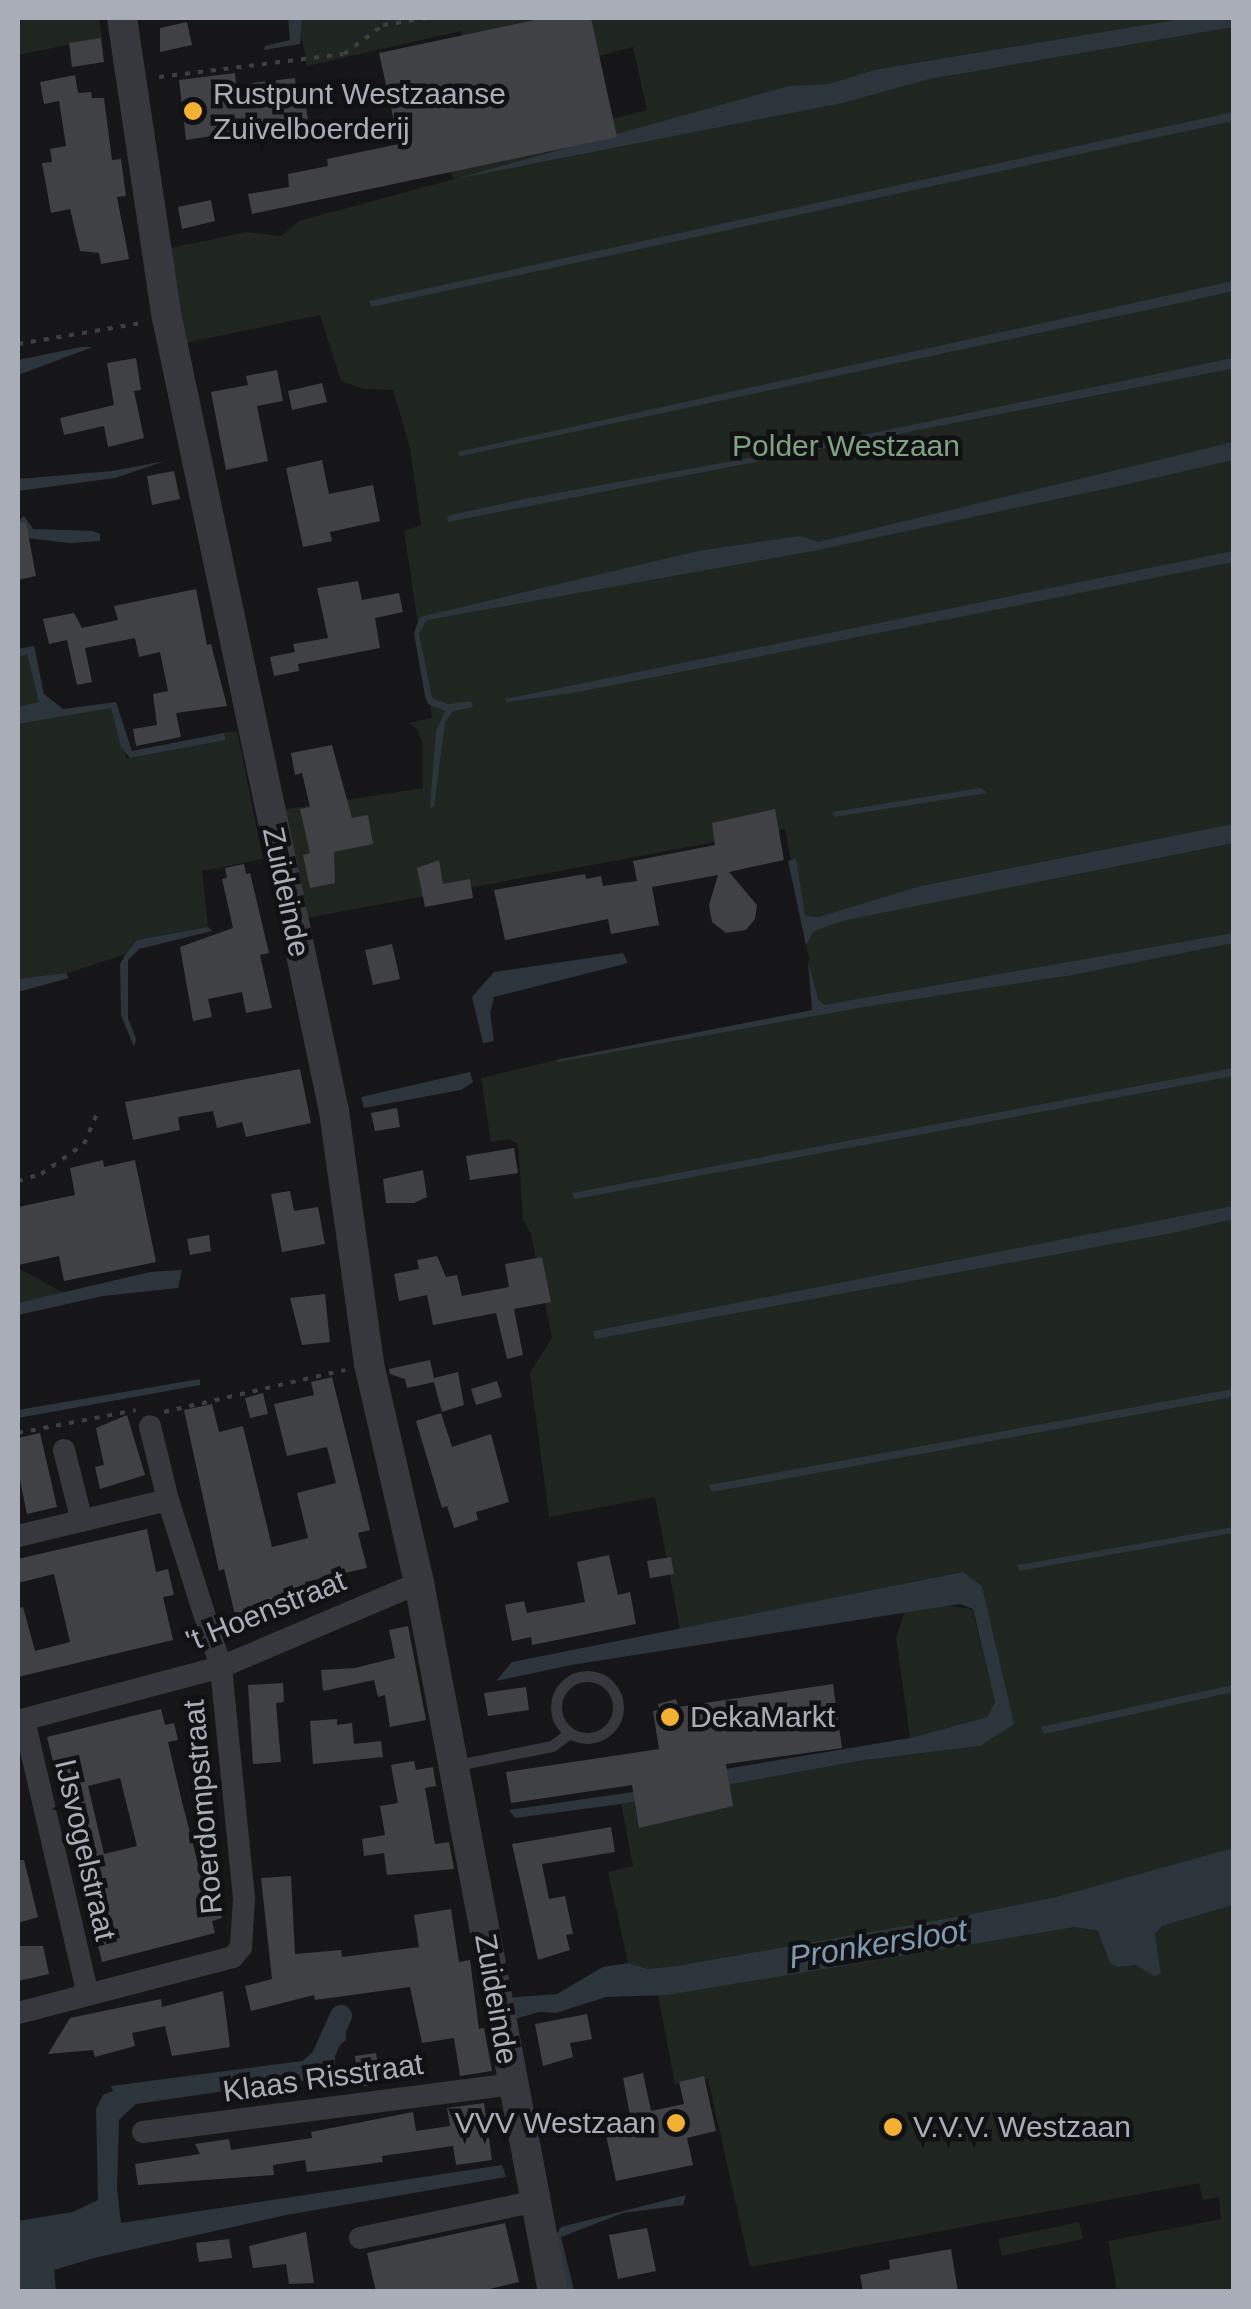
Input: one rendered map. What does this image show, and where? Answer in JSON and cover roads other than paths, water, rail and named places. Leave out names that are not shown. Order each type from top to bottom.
[{"type":"street","name":"Zuideinde","points":[[122,18],[167,318],[217,574],[334,1111],[369,1364],[419,1583],[552,2292]]},
{"type":"street","points":[[152,1415],[168,1500],[220,1667]]},
{"type":"street","points":[[64,1450],[82,1521]]},
{"type":"street","points":[[18,1536],[168,1500]]},
{"type":"street","name":"'t Hoenstraat","points":[[20,1720],[220,1667],[419,1583]]},
{"type":"street","name":"Roerdompstraat","points":[[18,2013],[234,1957],[241,1948],[244,1898],[220,1667]]},
{"type":"street","name":"IJsvogelstraat","points":[[20,1720],[88,1994]]},
{"type":"street","name":"Klaas Risstraat","points":[[143,2132],[512,2084]]},
{"type":"street","points":[[360,2238],[533,2202]]},
{"type":"lane","points":[[453,1766],[552,1746],[569,1733],[596,1738],[612,1727],[617,1697],[605,1681],[585,1676],[560,1692],[556,1713],[569,1733]]},
{"type":"water","points":[[288,18],[302,18],[300,44],[264,50],[265,46],[290,40]]},
{"type":"water","points":[[1187,18],[1233,18],[1233,27],[929,79],[842,103],[455,179],[789,86],[829,84],[874,70]]},
{"type":"water","points":[[1233,112],[1233,121],[371,307],[369,301]]},
{"type":"water","points":[[1233,281],[1233,291],[1180,303],[460,456],[458,452]]},
{"type":"water","points":[[93,347],[18,375],[18,360]]},
{"type":"water","points":[[1233,358],[1233,368],[1225,370],[448,522],[447,516],[519,500],[777,453]]},
{"type":"water","points":[[1233,442],[1233,460],[1137,482],[813,551],[427,620],[419,633],[432,698],[448,704],[471,701],[473,707],[453,711],[445,723],[434,807],[430,808],[436,731],[445,711],[428,704],[425,696],[414,633],[420,617],[698,551],[799,536],[818,542]]},
{"type":"water","points":[[165,461],[115,478],[18,491],[18,479],[112,471]]},
{"type":"water","points":[[24,516],[33,529],[93,531],[100,534],[100,541],[70,543],[18,537],[18,521]]},
{"type":"water","points":[[1233,551],[1233,562],[573,693],[507,702],[505,699]]},
{"type":"water","points":[[34,646],[44,694],[63,709],[116,702],[132,751],[224,733],[226,740],[130,758],[121,747],[111,708],[18,724],[18,707],[39,702],[27,654],[18,657],[18,649]]},
{"type":"water","points":[[980,788],[988,793],[834,817],[833,812]]},
{"type":"water","points":[[1233,824],[1233,843],[846,920],[814,931],[806,945],[788,861],[796,858],[805,916],[819,917],[917,887]]},
{"type":"water","points":[[208,927],[212,931],[139,949],[128,960],[128,1018],[136,1039],[134,1047],[121,1015],[120,964],[126,954],[137,940]]},
{"type":"water","points":[[1233,933],[1233,943],[1072,975],[556,1060],[812,1010],[808,960],[818,999],[824,1005]]},
{"type":"water","points":[[623,953],[628,963],[494,997],[490,1013],[494,1041],[483,1043],[472,997],[494,972]]},
{"type":"water","points":[[66,973],[69,978],[18,992],[18,979]]},
{"type":"water","points":[[1233,1068],[1233,1076],[575,1199],[572,1193]]},
{"type":"water","points":[[470,1072],[473,1082],[461,1090],[364,1108],[361,1097]]},
{"type":"water","points":[[1233,1206],[1233,1219],[1172,1233],[595,1339],[593,1331]]},
{"type":"water","points":[[182,1270],[178,1288],[103,1296],[18,1315],[18,1303],[150,1272]]},
{"type":"water","points":[[200,1379],[200,1385],[18,1418],[18,1410]]},
{"type":"water","points":[[1233,1389],[1233,1397],[712,1492],[709,1485]]},
{"type":"water","points":[[1233,1527],[1233,1533],[1019,1571],[1018,1565]]},
{"type":"water","points":[[963,1572],[982,1586],[1014,1724],[980,1746],[865,1760],[621,1804],[515,1818],[509,1810],[640,1791],[666,1779],[910,1738],[987,1717],[995,1702],[973,1609],[960,1604],[571,1665],[496,1681],[512,1662]]},
{"type":"water","points":[[1233,1685],[1233,1692],[1044,1734],[1041,1727]]},
{"type":"water","name":"Pronkersloot","points":[[1233,1848],[1233,1905],[1162,1926],[1155,1934],[1161,1974],[1154,1976],[1136,1965],[1118,1967],[1110,1963],[1098,1931],[1075,1927],[667,1995],[606,1997],[556,2013],[539,2012],[500,2023],[504,1998],[557,1994],[603,1967],[628,1963],[648,1969],[676,1966],[967,1915],[1056,1897]]},
{"type":"water","points":[[345,2010],[346,2040],[335,2049],[335,2080],[294,2081],[136,2104],[125,2114],[119,2120],[117,2189],[121,2223],[502,2165],[506,2177],[286,2215],[94,2258],[54,2270],[56,2291],[18,2291],[18,2221],[73,2212],[98,2200],[96,2109],[103,2095],[113,2091],[111,2086],[302,2061],[334,2035]]},
{"type":"water","points":[[686,2195],[683,2205],[623,2213],[561,2237],[574,2291],[564,2291],[555,2237],[561,2227]]},
{"type":"waterway","points":[[323,2056],[341,2016]]},
{"type":"place","name":"Rustpunt Westzaanse Zuivelboerderij","points":[[193,111]]},
{"type":"place","name":"DekaMarkt","points":[[670,1717]]},
{"type":"place","name":"VVV Westzaan","points":[[676,2123]]},
{"type":"place","name":"V.V.V. Westzaan","points":[[893,2127]]},
{"type":"park label","name":"Polder Westzaan","points":[[846,446]]}]
